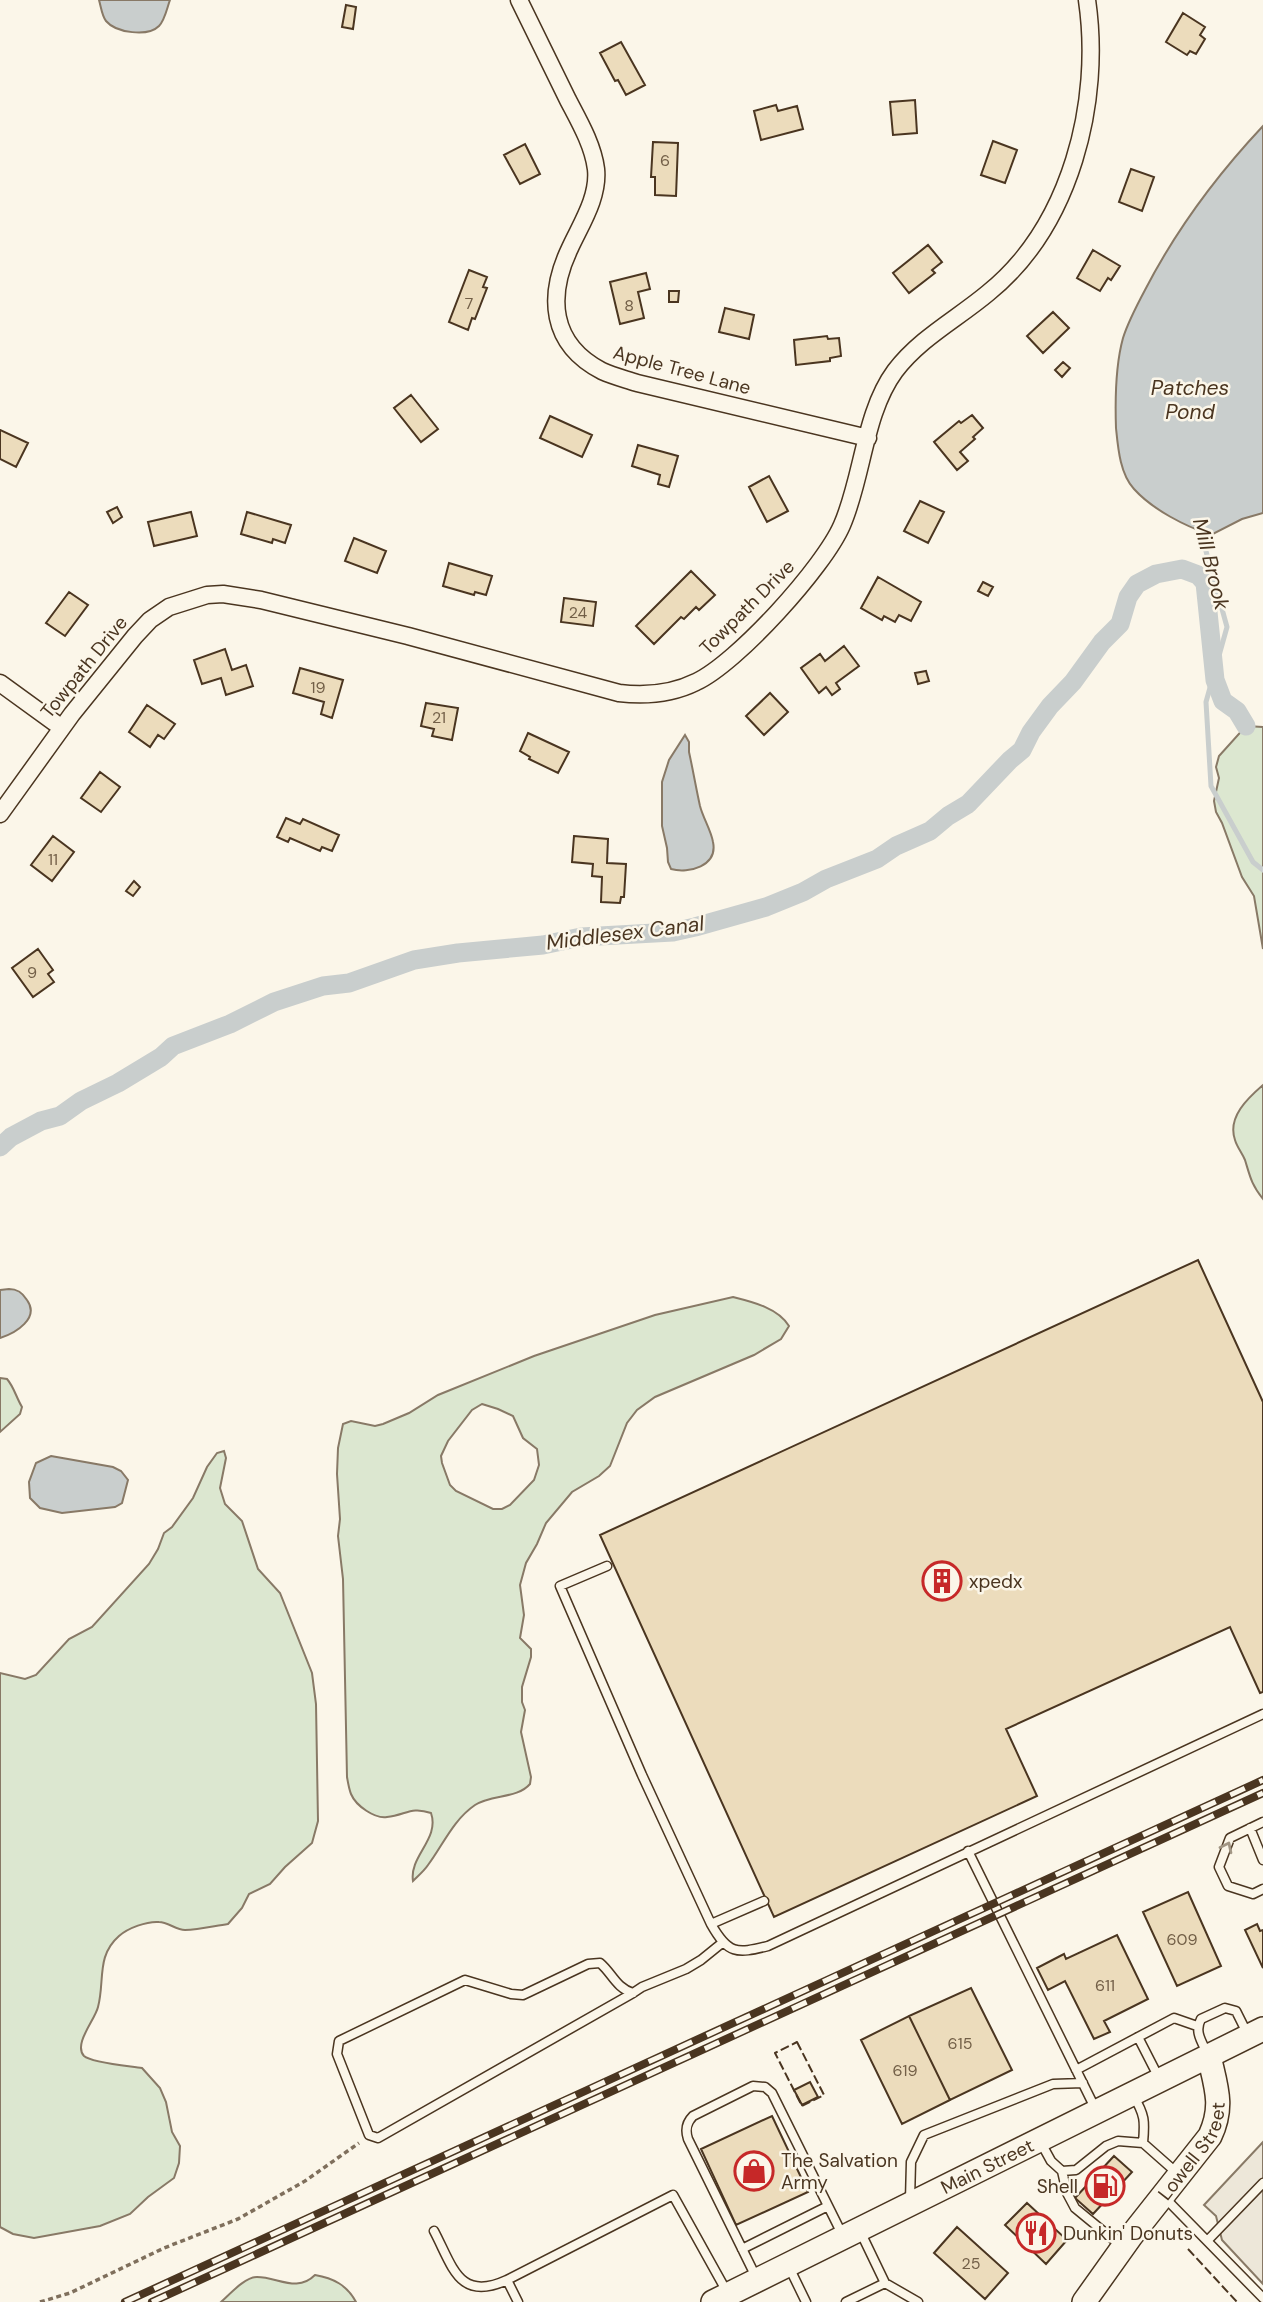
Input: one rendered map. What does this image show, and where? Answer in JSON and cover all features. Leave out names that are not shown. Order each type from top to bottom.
[{"type":"main road","name":"Main Street","points":[[721,2298],[1256,2033]]},
{"type":"main road","name":"Lowell Street","points":[[1084,2302],[1123,2247],[1210,2136],[1216,2122],[1218,2093],[1209,2056]]},
{"type":"street","name":"Apple Tree Lane","points":[[519,0],[576,116],[595,166],[596,183],[592,202],[558,277],[555,296],[556,314],[561,330],[571,344],[601,370],[637,383],[868,438]]},
{"type":"street","name":"Towpath Drive","points":[[0,814],[62,728],[150,620],[180,601],[215,594],[261,600],[408,636],[619,693],[653,694],[686,687],[706,677],[733,656],[795,592],[825,555],[848,511],[878,405],[895,371],[934,333],[995,286],[1027,252],[1043,229],[1072,166],[1086,113],[1092,60],[1087,0]]},
{"type":"street","points":[[0,682],[62,728]]},
{"type":"lane","points":[[607,1566],[560,1586],[642,1775],[711,1924],[722,1943],[740,1952],[768,1946],[1263,1714]]},
{"type":"lane","points":[[1263,1822],[1230,1838],[1219,1867],[1228,1886],[1253,1894],[1263,1889]]},
{"type":"lane","points":[[1250,1828],[1259,1840],[1263,1860]]},
{"type":"lane","points":[[968,1852],[1096,2110]]},
{"type":"lane","points":[[711,1924],[764,1901]]},
{"type":"lane","points":[[633,1993],[616,1983],[600,1963],[588,1964],[523,1995],[465,1980],[339,2041],[337,2054],[369,2135],[378,2138],[633,1993],[701,1961],[722,1943]]},
{"type":"lane","points":[[1209,2056],[1198,2035],[1197,2026],[1201,2019],[1225,2008],[1236,2011],[1256,2033]]},
{"type":"lane","points":[[1076,2070],[1174,2018],[1197,2026]]},
{"type":"lane","points":[[1138,2037],[1160,2079]]},
{"type":"lane","points":[[910,2203],[911,2162],[924,2135],[1053,2084],[1083,2083]]},
{"type":"lane","points":[[757,2280],[686,2131],[693,2116],[749,2088],[761,2086],[772,2093],[828,2206],[851,2233],[885,2283],[918,2302]]},
{"type":"lane","points":[[1131,2093],[1143,2112],[1143,2143]]},
{"type":"lane","points":[[1039,2139],[1051,2161],[1062,2171],[1067,2193],[1075,2208],[1123,2247]]},
{"type":"lane","points":[[1062,2171],[1076,2170],[1106,2146],[1118,2141],[1143,2143],[1180,2176]]},
{"type":"lane","points":[[1208,2241],[1263,2183]]},
{"type":"lane","points":[[434,2231],[459,2279],[467,2286],[478,2289],[493,2287],[673,2195],[721,2298]]},
{"type":"lane","points":[[1163,2196],[1263,2298]]},
{"type":"lane","points":[[742,2249],[828,2206]]},
{"type":"lane","points":[[788,2264],[806,2302]]},
{"type":"lane","points":[[507,2280],[518,2302]]},
{"type":"lane","points":[[846,2302],[885,2283]]},
{"type":"path","points":[[40,2302],[70,2293],[164,2248],[238,2218],[305,2181],[345,2155],[369,2135]]},
{"type":"green space","points":[[1246,726],[1263,727],[1263,949],[1254,896],[1242,877],[1214,801],[1219,778],[1216,767],[1219,756]]},
{"type":"green space","points":[[1263,1085],[1263,1199],[1251,1180],[1233,1132],[1240,1109]]},
{"type":"green space","points":[[733,1297],[772,1310],[789,1326],[781,1339],[754,1355],[655,1397],[637,1410],[627,1423],[610,1466],[572,1492],[546,1523],[526,1563],[520,1585],[524,1615],[520,1638],[531,1649],[522,1687],[525,1710],[521,1732],[531,1777],[530,1784],[518,1792],[482,1802],[467,1811],[413,1881],[415,1863],[431,1831],[431,1813],[413,1811],[382,1817],[372,1814],[353,1799],[347,1777],[343,1579],[338,1536],[340,1519],[337,1474],[338,1448],[343,1424],[351,1421],[375,1426],[383,1424],[409,1413],[438,1395],[534,1356],[655,1315]],"holes":[[[482,1404],[513,1416],[523,1438],[537,1449],[539,1465],[534,1480],[510,1505],[493,1509],[456,1491],[450,1485],[441,1456],[448,1441],[472,1410]]]},
{"type":"green space","points":[[0,1378],[7,1379],[22,1407],[20,1414],[0,1432]]},
{"type":"green space","points":[[224,1451],[226,1458],[220,1488],[225,1504],[242,1521],[258,1569],[280,1593],[312,1673],[316,1704],[318,1821],[312,1843],[270,1884],[249,1894],[242,1908],[228,1924],[185,1930],[162,1922],[143,1924],[119,1936],[107,1952],[102,1969],[98,2007],[83,2039],[81,2051],[84,2056],[95,2061],[142,2068],[160,2088],[166,2102],[172,2132],[180,2146],[179,2163],[174,2178],[130,2214],[100,2226],[34,2238],[13,2234],[0,2227],[0,1673],[25,1679],[36,1675],[69,1639],[92,1627],[149,1564],[164,1533],[172,1527],[193,1498],[207,1467],[217,1453]]},
{"type":"green space","points":[[315,2275],[339,2283],[356,2302],[221,2302],[238,2286],[252,2278],[294,2284]]},
{"type":"shaded area","points":[[1263,2142],[1263,2284],[1222,2240],[1216,2216],[1204,2205]]},
{"type":"water","points":[[99,0],[170,0],[159,26],[147,32],[132,32],[124,31],[106,21]]},
{"type":"water","name":"Patches Pond","points":[[1263,126],[1263,513],[1242,519],[1211,535],[1160,510],[1129,483],[1120,460],[1116,428],[1118,360],[1130,320],[1170,246],[1214,184]]},
{"type":"water","points":[[685,735],[689,742],[700,806],[712,838],[713,850],[711,857],[701,866],[678,870],[671,869],[668,862],[662,826],[662,782],[669,760]]},
{"type":"water","points":[[0,1290],[17,1290],[23,1295],[31,1313],[19,1329],[0,1338]]},
{"type":"water","points":[[51,1456],[113,1467],[121,1471],[128,1480],[122,1503],[115,1507],[62,1513],[40,1508],[30,1498],[29,1482],[36,1463]]},
{"type":"building","points":[[346,5],[356,7],[353,29],[342,27]]},
{"type":"building","points":[[1183,13],[1205,27],[1200,35],[1205,39],[1196,54],[1190,51],[1187,55],[1166,42]]},
{"type":"building","points":[[621,42],[645,85],[626,95],[600,53]]},
{"type":"building","points":[[915,100],[917,133],[893,135],[890,102]]},
{"type":"building","points":[[776,105],[778,111],[797,106],[803,129],[761,140],[754,111]]},
{"type":"building","points":[[993,141],[1017,150],[1005,183],[981,175]]},
{"type":"building","points":[[653,142],[678,143],[676,196],[655,195],[655,177],[651,177]]},
{"type":"building","points":[[525,144],[540,174],[520,184],[504,155]]},
{"type":"building","points":[[1131,169],[1154,177],[1142,211],[1119,202]]},
{"type":"building","points":[[928,245],[942,262],[932,270],[935,273],[909,293],[893,273]]},
{"type":"building","points":[[1093,250],[1120,266],[1100,291],[1077,278]]},
{"type":"building","points":[[469,270],[487,277],[483,287],[487,288],[468,330],[449,322]]},
{"type":"building","points":[[646,273],[650,289],[638,292],[644,318],[620,324],[610,282]]},
{"type":"building","points":[[669,291],[679,291],[678,302],[669,302]]},
{"type":"building","points":[[725,308],[754,315],[749,339],[719,332]]},
{"type":"building","points":[[1053,312],[1069,328],[1043,353],[1027,336]]},
{"type":"building","points":[[827,336],[828,339],[839,338],[841,356],[830,358],[830,361],[796,365],[794,340]]},
{"type":"building","points":[[1063,362],[1070,368],[1062,377],[1055,370]]},
{"type":"building","points":[[411,395],[438,429],[421,442],[394,408]]},
{"type":"building","points":[[972,415],[983,428],[960,452],[968,461],[957,470],[934,442],[959,421],[961,423]]},
{"type":"building","points":[[550,416],[592,435],[582,457],[540,438]]},
{"type":"building","points":[[0,430],[28,443],[16,467],[0,459]]},
{"type":"building","points":[[638,445],[678,456],[669,487],[658,484],[660,475],[632,466]]},
{"type":"building","points":[[769,476],[788,511],[767,522],[749,487]]},
{"type":"building","points":[[920,501],[944,512],[928,543],[904,531]]},
{"type":"building","points":[[117,507],[122,517],[113,523],[107,512]]},
{"type":"building","points":[[191,512],[197,536],[154,546],[148,522]]},
{"type":"building","points":[[247,512],[291,525],[285,543],[273,539],[272,543],[241,534]]},
{"type":"building","points":[[354,538],[386,551],[377,573],[345,561]]},
{"type":"building","points":[[449,563],[492,576],[486,595],[475,592],[474,595],[443,586]]},
{"type":"building","points":[[691,571],[715,595],[699,610],[696,607],[684,619],[681,617],[654,644],[636,626]]},
{"type":"building","points":[[878,577],[921,602],[911,621],[899,615],[895,622],[884,616],[882,620],[861,608]]},
{"type":"building","points":[[983,582],[993,587],[988,596],[978,591]]},
{"type":"building","points":[[69,592],[88,605],[65,636],[46,623]]},
{"type":"building","points":[[564,598],[596,602],[593,626],[561,622]]},
{"type":"building","points":[[844,646],[859,666],[836,683],[840,689],[832,695],[826,687],[819,693],[801,668],[820,654],[825,661]]},
{"type":"building","points":[[225,649],[232,670],[246,665],[253,686],[226,695],[221,678],[202,684],[194,660]]},
{"type":"building","points":[[300,668],[343,680],[332,718],[321,714],[324,702],[293,693]]},
{"type":"building","points":[[926,671],[929,681],[918,684],[915,673]]},
{"type":"building","points":[[770,693],[788,712],[764,735],[746,716]]},
{"type":"building","points":[[426,703],[458,708],[452,740],[432,736],[434,729],[421,726]]},
{"type":"building","points":[[147,705],[175,724],[164,739],[158,735],[150,747],[129,732]]},
{"type":"building","points":[[528,733],[569,752],[558,773],[529,759],[530,757],[520,751]]},
{"type":"building","points":[[100,772],[120,787],[101,812],[81,798]]},
{"type":"building","points":[[286,818],[300,824],[303,819],[339,835],[332,851],[322,847],[320,851],[290,838],[288,842],[277,837]]},
{"type":"building","points":[[53,836],[74,852],[52,881],[31,865]]},
{"type":"building","points":[[574,836],[608,839],[607,863],[626,864],[624,897],[621,897],[620,903],[601,902],[602,877],[592,876],[593,864],[572,862]]},
{"type":"building","points":[[134,881],[140,887],[133,896],[126,891]]},
{"type":"building","points":[[38,949],[53,970],[48,974],[54,982],[33,997],[12,968]]},
{"type":"building","name":"xpedx","points":[[1198,1260],[1263,1402],[1263,1692],[1260,1693],[1230,1627],[1006,1729],[1037,1796],[774,1917],[600,1535]]},
{"type":"building","points":[[1188,1892],[1221,1966],[1177,1986],[1143,1912]]},
{"type":"building","points":[[1257,1924],[1260,1931],[1263,1930],[1263,1968],[1245,1930]]},
{"type":"building","points":[[1117,1935],[1148,1999],[1104,2021],[1110,2032],[1094,2039],[1065,1981],[1048,1990],[1037,1968],[1064,1954],[1066,1959]]},
{"type":"building","points":[[971,1988],[1012,2070],[950,2100],[909,2016]]},
{"type":"building","points":[[909,2016],[950,2100],[902,2124],[861,2040]]},
{"type":"building","points":[[810,2082],[818,2097],[802,2105],[794,2090]]},
{"type":"building","name":"The Salvation Army","points":[[772,2116],[808,2192],[736,2225],[701,2149]]},
{"type":"building","points":[[1114,2156],[1132,2172],[1093,2214],[1075,2198]]},
{"type":"building","name":"Dunkin' Donuts","points":[[1027,2203],[1067,2240],[1046,2264],[1005,2225]]},
{"type":"building","points":[[957,2227],[1008,2273],[985,2299],[934,2253]]},
{"type":"waterway","name":"Mill Brook","points":[[1199,526],[1227,627],[1206,702],[1211,786],[1253,862],[1263,870]]},
{"type":"waterway","name":"Middlesex Canal","points":[[0,1147],[11,1137],[41,1121],[60,1116],[81,1101],[118,1083],[161,1057],[173,1046],[230,1024],[274,1002],[323,986],[349,983],[414,960],[543,945],[581,937],[673,932],[695,927],[766,907],[877,859],[896,846],[930,831],[968,804],[1022,750],[1050,706],[1120,624],[1128,597],[1137,584],[1156,574],[1182,569],[1198,575],[1205,583],[1215,680],[1223,701],[1237,711],[1246,726]]},
{"type":"railway","points":[[125,2302],[1263,1780]]},
{"type":"railway","points":[[152,2302],[1263,1793]]},
{"type":"fence","points":[[797,2042],[824,2095],[802,2106],[775,2053],[797,2042]]},
{"type":"fence","points":[[1188,2249],[1237,2302]]},
{"type":"place","name":"xpedx","points":[[942,1581]]},
{"type":"place","name":"The Salvation Army","points":[[754,2171]]},
{"type":"place","name":"Shell","points":[[1105,2186]]},
{"type":"place","name":"Dunkin' Donuts","points":[[1036,2233]]}]
